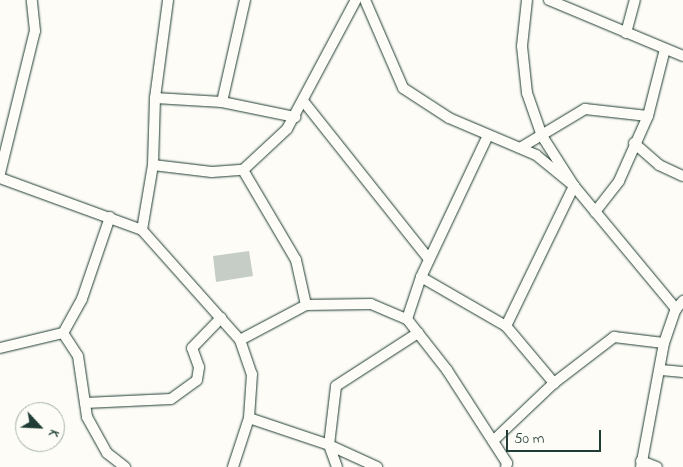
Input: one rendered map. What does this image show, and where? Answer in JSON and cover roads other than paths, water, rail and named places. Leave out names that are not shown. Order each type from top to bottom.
[{"type":"street","points":[[0,173],[35,31],[32,0]]},
{"type":"street","points":[[142,230],[153,165],[155,98],[168,0]]},
{"type":"street","points":[[222,102],[245,0]]},
{"type":"street","points":[[153,165],[212,172],[243,170],[287,129],[295,117],[356,0]]},
{"type":"street","points":[[365,0],[403,88],[449,118],[536,155],[574,186]]},
{"type":"street","points":[[527,0],[522,46],[527,93],[542,136],[574,186],[595,212],[679,305],[664,343],[661,370],[641,464],[657,467]]},
{"type":"street","points":[[549,0],[683,56]]},
{"type":"street","points":[[626,33],[635,0]]},
{"type":"street","points":[[595,212],[619,181],[634,143],[648,116],[665,49]]},
{"type":"street","points":[[155,98],[222,102],[295,117]]},
{"type":"street","points":[[304,102],[429,259]]},
{"type":"street","points":[[520,148],[585,109],[648,116]]},
{"type":"street","points":[[407,319],[421,277],[488,135]]},
{"type":"street","points":[[634,143],[660,165],[683,176]]},
{"type":"street","points":[[243,170],[296,260],[306,304]]},
{"type":"street","points":[[0,178],[142,230],[240,340],[252,374],[249,418],[233,467]]},
{"type":"street","points":[[506,326],[574,186]]},
{"type":"street","points":[[0,348],[62,333],[82,298],[110,217]]},
{"type":"street","points":[[421,277],[506,326],[554,383]]},
{"type":"street","points":[[240,340],[306,304],[371,304],[407,319],[493,441],[506,467]]},
{"type":"street","points":[[85,403],[171,399],[197,380],[199,367],[192,348],[221,318]]},
{"type":"street","points":[[62,333],[78,356],[87,417],[107,453],[125,467]]},
{"type":"street","points":[[337,467],[329,445],[336,386],[418,334]]},
{"type":"street","points":[[493,441],[554,383],[614,338],[664,343]]},
{"type":"street","points":[[661,370],[683,372]]},
{"type":"street","points":[[249,418],[329,445],[377,467]]}]
